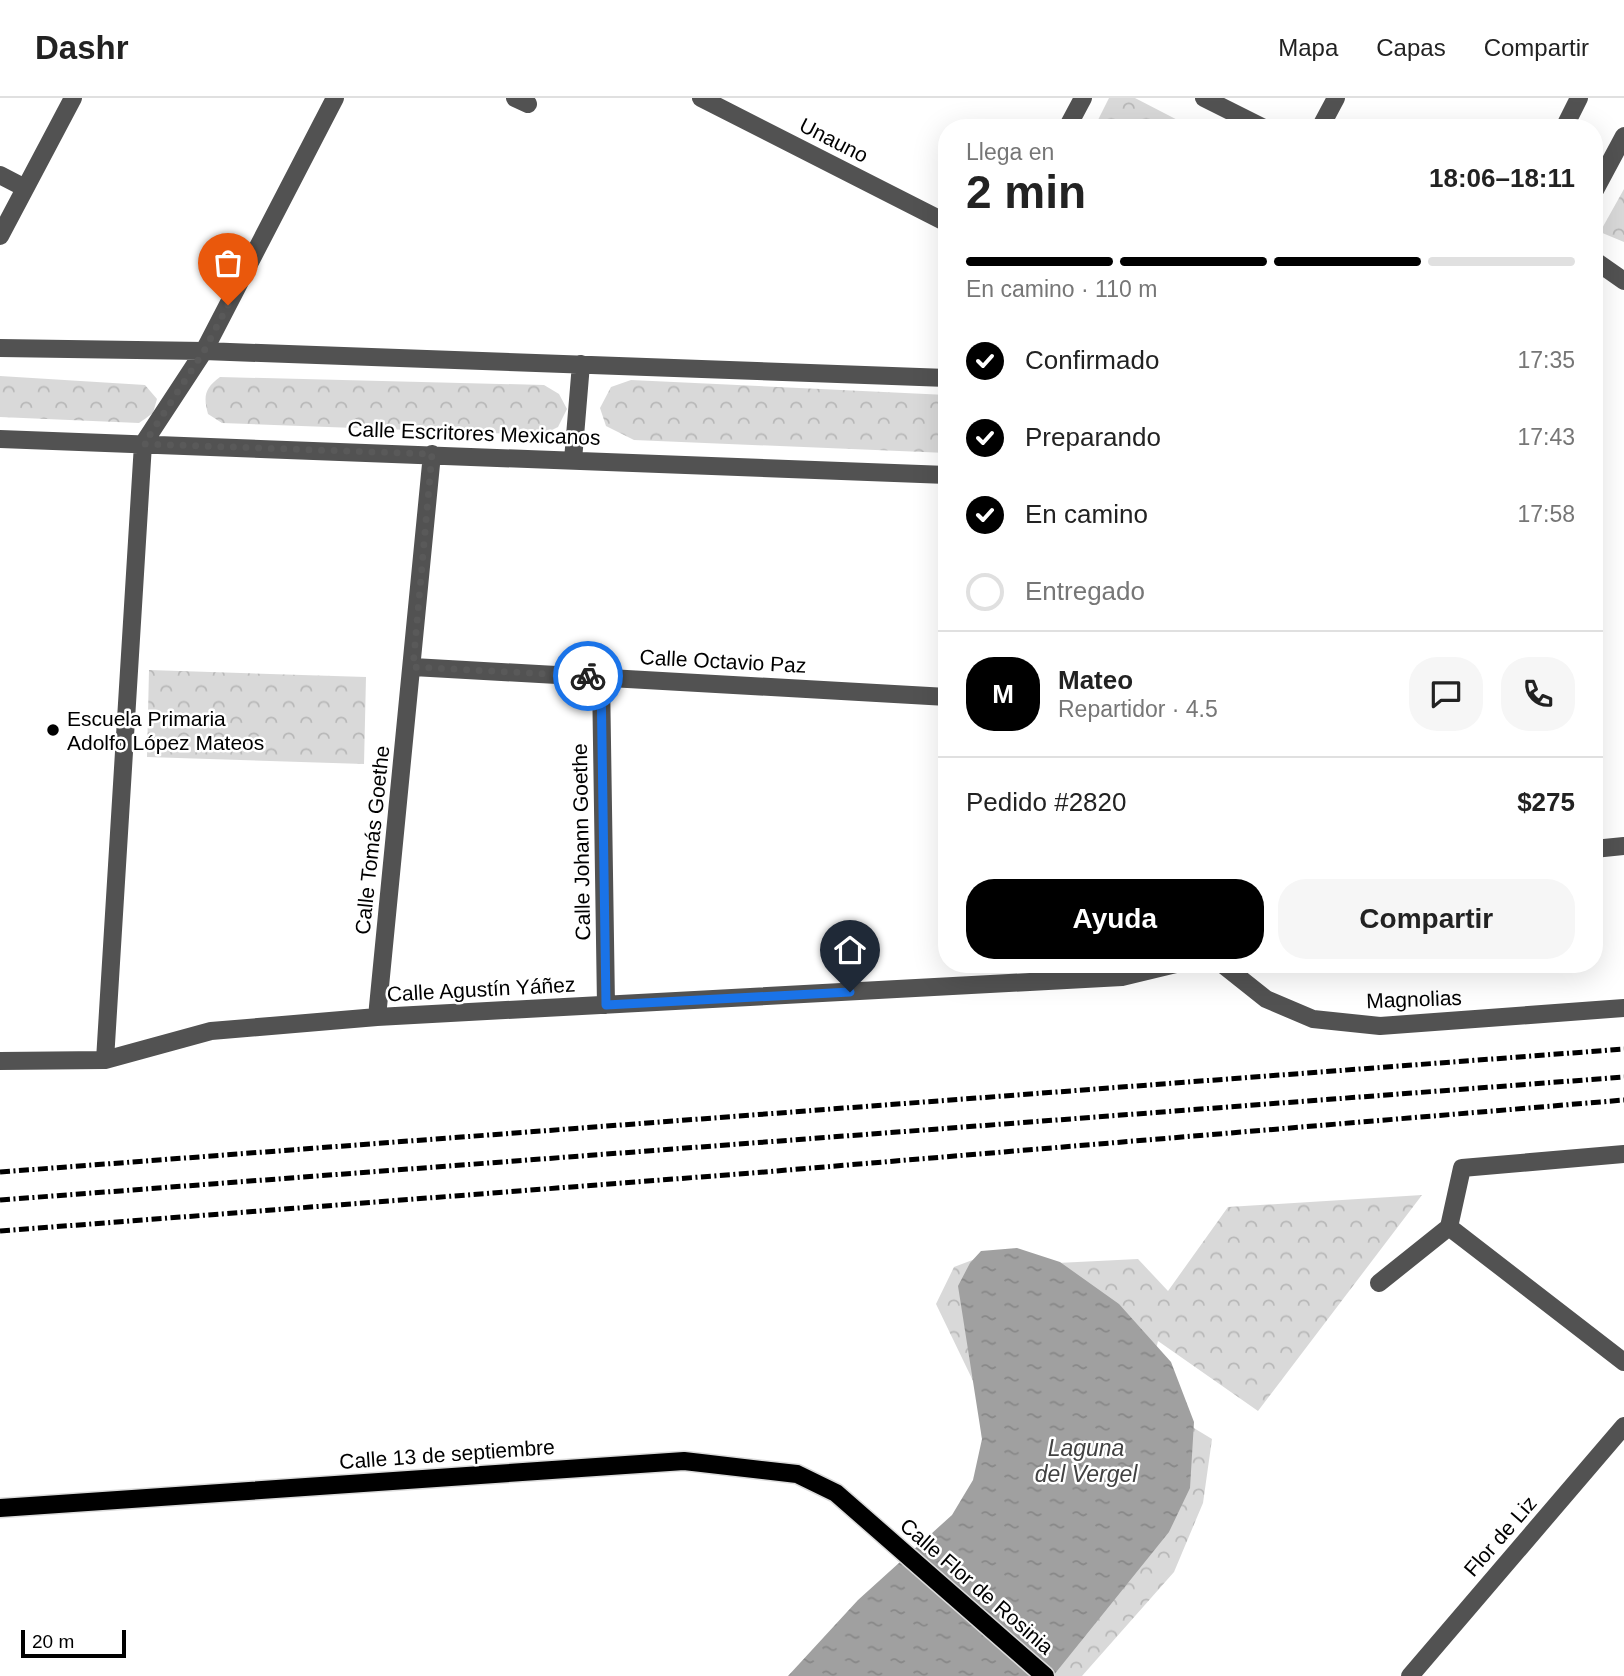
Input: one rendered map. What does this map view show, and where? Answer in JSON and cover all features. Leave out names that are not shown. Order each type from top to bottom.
[{"type":"main road","name":"Calle 13 de septiembre","points":[[0,1508],[684,1461],[797,1474],[836,1493],[879,1530]]},
{"type":"main road","name":"Calle Flor de Rosinia","points":[[879,1530],[1045,1676]]},
{"type":"street","points":[[0,236],[73,98]]},
{"type":"street","points":[[105,1060],[144,444],[204,351],[335,98]]},
{"type":"street","name":"Unauno","points":[[701,98],[938,218]]},
{"type":"street","points":[[1071,119],[1083,98]]},
{"type":"street","points":[[1204,98],[1246,119]]},
{"type":"street","points":[[1325,119],[1336,98]]},
{"type":"street","points":[[1569,119],[1580,98]]},
{"type":"street","points":[[1603,175],[1624,136]]},
{"type":"street","points":[[0,175],[25,188]]},
{"type":"street","points":[[1603,266],[1624,281]]},
{"type":"street","points":[[0,348],[204,351],[938,378]]},
{"type":"street","points":[[573,460],[581,364]]},
{"type":"street","name":"Calle Escritores Mexicanos","points":[[0,439],[938,475]]},
{"type":"street","points":[[413,667],[432,454]]},
{"type":"street","name":"Calle Octavio Paz","points":[[413,667],[938,696]]},
{"type":"street","name":"Calle Tomás Goethe","points":[[377,1017],[413,667]]},
{"type":"street","name":"Calle Johann Goethe","points":[[601,677],[606,1005]]},
{"type":"street","points":[[1603,848],[1624,846]]},
{"type":"street","name":"Calle Agustín Yáñez","points":[[0,1062],[105,1060],[211,1031],[377,1017],[1094,973]]},
{"type":"street","name":"Magnolias","points":[[1233,973],[1266,999],[1313,1019],[1380,1026],[1624,1008]]},
{"type":"street","points":[[1379,1283],[1449,1227],[1462,1168],[1624,1154]]},
{"type":"street","points":[[1449,1227],[1624,1362]]},
{"type":"street","name":"Flor de Liz","points":[[1410,1676],[1624,1426]]},
{"type":"green space","points":[[1109,98],[1135,98],[1176,119],[1098,119]]},
{"type":"green space","points":[[1624,189],[1624,242],[1603,233],[1603,227]]},
{"type":"green space","points":[[0,376],[145,385],[157,399],[153,413],[139,423],[0,417]]},
{"type":"green space","points":[[220,377],[544,385],[559,394],[567,409],[558,427],[542,435],[222,423],[208,414],[206,402],[208,389]]},
{"type":"green space","points":[[631,380],[938,395],[938,453],[634,440],[606,426],[600,408],[611,387]]},
{"type":"green space","points":[[149,670],[366,677],[364,764],[147,757]]},
{"type":"green space","name":"Laguna del Vergel","points":[[1422,1195],[1258,1411],[1158,1341],[1153,1361],[1169,1413],[1212,1439],[1203,1503],[1174,1572],[1082,1676],[830,1676],[943,1578],[984,1456],[976,1387],[936,1304],[954,1267],[983,1256],[1017,1265],[1138,1259],[1168,1291],[1228,1207]]},
{"type":"water","name":"Laguna del Vergel","points":[[1017,1248],[1060,1262],[1119,1304],[1171,1362],[1194,1422],[1190,1488],[1169,1532],[1053,1676],[788,1676],[858,1600],[952,1515],[973,1480],[982,1439],[958,1286],[970,1263],[981,1251]]},
{"type":"railway","points":[[0,1172],[1624,1049]]},
{"type":"railway","points":[[0,1200],[1624,1077]]},
{"type":"railway","points":[[0,1231],[752,1173],[1624,1100]]},
{"type":"way so far","points":[[228,305],[204,351],[144,444],[432,454],[413,667],[588,676]]},
{"type":"place","name":"Escuela Primaria Adolfo López Mateos","points":[[53,730]]},
{"type":"route","points":[[588,676],[601,677],[606,1005],[850,992]]}]
